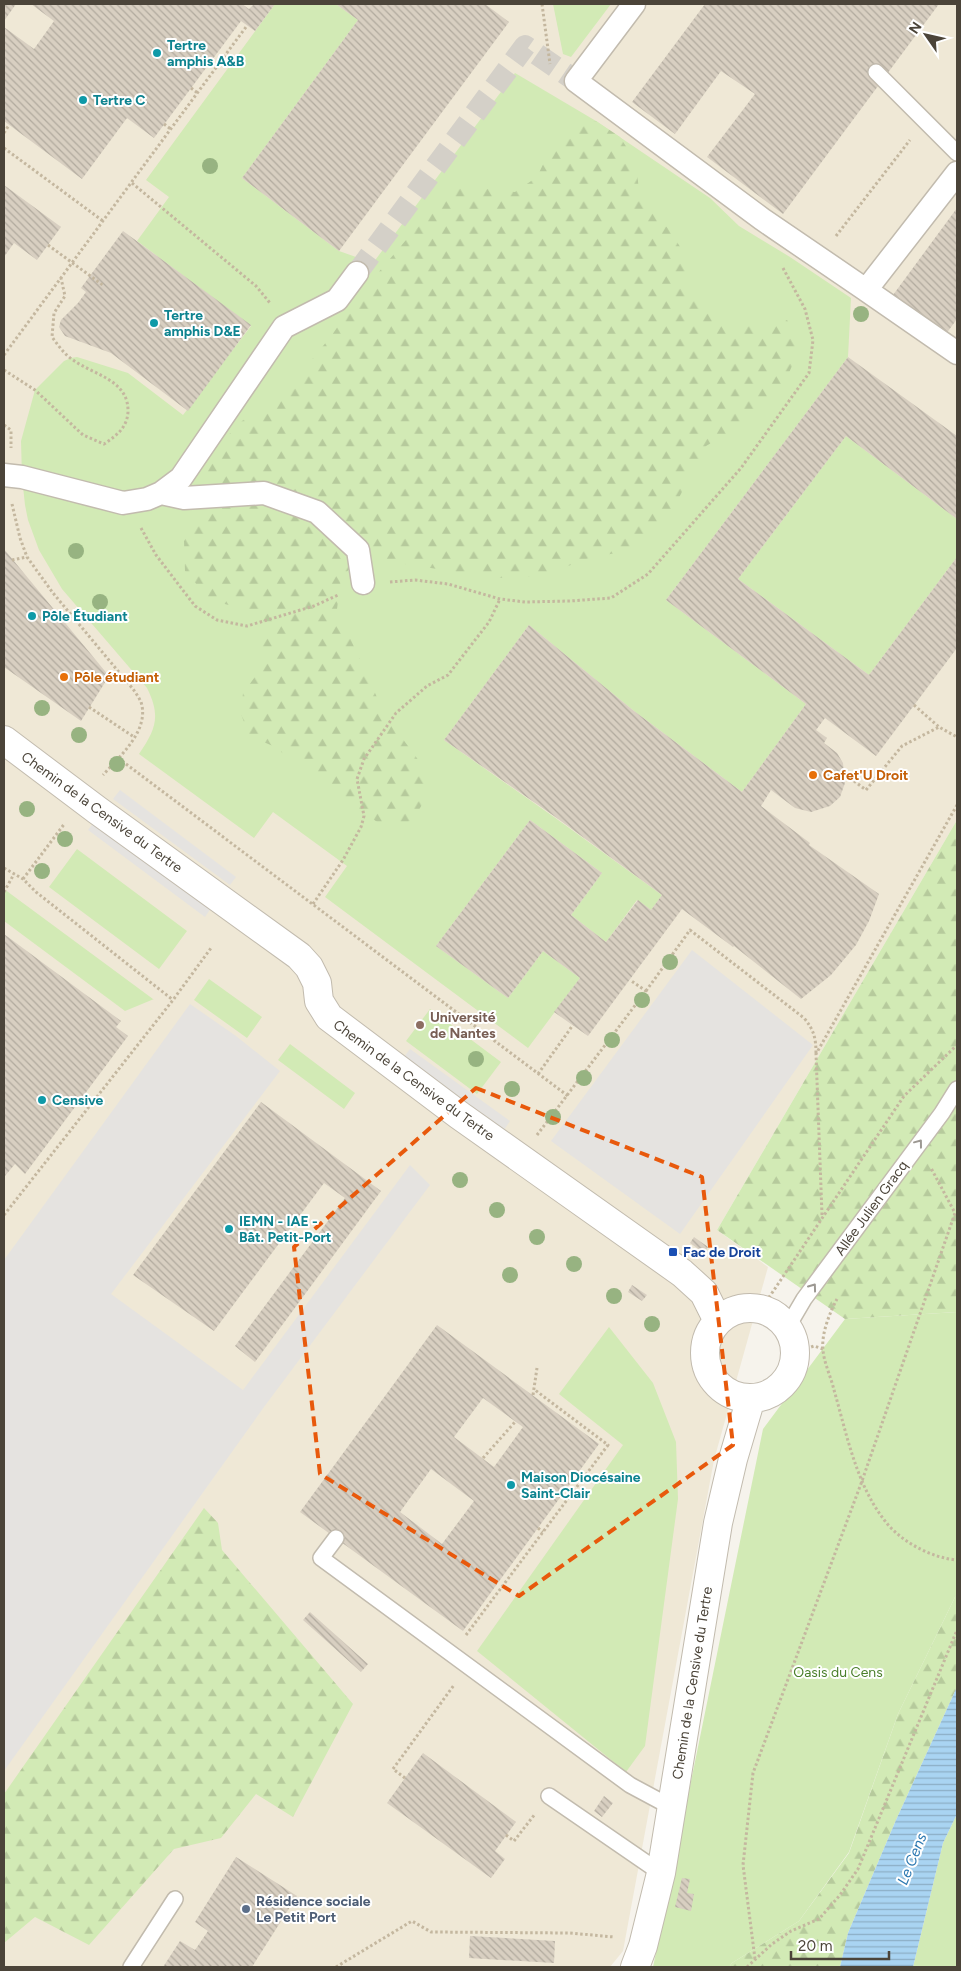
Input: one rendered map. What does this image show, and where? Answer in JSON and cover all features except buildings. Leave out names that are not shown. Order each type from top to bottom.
[{"type":"street","points":[[634,4],[576,81],[762,220],[957,353]]},
{"type":"street","points":[[866,290],[957,174]]},
{"type":"street","points":[[7,476],[22,477],[103,500],[122,503],[147,499],[161,494],[181,478],[284,327],[337,300],[357,273]]},
{"type":"street","points":[[161,494],[184,498],[264,493],[317,512],[358,550],[363,583]]},
{"type":"street","name":"Chemin de la Censive du Tertre","points":[[4,740],[299,956],[309,967],[317,982],[319,1002],[329,1017],[451,1110],[520,1157],[694,1283],[704,1293],[718,1321]]},
{"type":"street","points":[[758,1309],[770,1312],[779,1319],[791,1340],[794,1364],[782,1385],[762,1397],[750,1398],[730,1394],[714,1380],[708,1371],[705,1350],[712,1330],[718,1321],[737,1310],[758,1309]]},
{"type":"street","name":"Chemin de la Censive du Tertre","points":[[635,1967],[643,1946],[661,1873],[718,1523],[733,1458],[750,1398]]},
{"type":"lane","points":[[876,72],[957,153]]},
{"type":"lane","name":"Allée Julien Gracq","points":[[791,1340],[804,1299],[942,1113],[957,1089]]},
{"type":"lane","points":[[336,1538],[321,1558],[630,1785],[671,1807]]},
{"type":"lane","points":[[549,1796],[661,1873]]},
{"type":"lane","points":[[131,1967],[175,1899]]},
{"type":"path","points":[[542,4],[550,64]]},
{"type":"path","points":[[4,355],[246,28]]},
{"type":"path","points":[[191,88],[198,94]]},
{"type":"path","points":[[819,258],[925,121]]},
{"type":"path","points":[[164,124],[172,130]]},
{"type":"path","points":[[4,130],[9,125]]},
{"type":"path","points":[[4,148],[103,221]]},
{"type":"path","points":[[132,183],[256,286],[280,316],[284,327]]},
{"type":"path","points":[[48,245],[104,286]]},
{"type":"path","points":[[122,503],[143,531],[156,555],[195,606],[217,620],[247,626],[314,606],[363,583],[415,580],[448,584],[500,599],[524,602],[611,598],[648,574],[741,468],[809,373],[813,340],[805,309],[781,265]]},
{"type":"path","points":[[4,370],[35,390],[83,436],[104,444],[118,435],[128,418],[128,401],[122,390],[111,381],[70,358],[52,337],[54,313],[65,296],[61,278]]},
{"type":"path","points":[[4,425],[11,430],[7,476],[12,508],[27,557],[53,593],[133,688],[141,702],[142,717],[141,728],[83,799],[24,879]]},
{"type":"path","points":[[12,560],[27,557]]},
{"type":"path","points":[[313,904],[343,860],[364,816],[357,779],[364,759],[396,713],[427,686],[448,675],[489,622],[500,599]]},
{"type":"path","points":[[914,705],[939,727],[957,737]]},
{"type":"path","points":[[89,707],[134,737]]},
{"type":"path","points":[[846,775],[866,790],[902,746],[939,727]]},
{"type":"path","points":[[118,758],[568,1096]]},
{"type":"path","points":[[816,1054],[957,805]]},
{"type":"path","points":[[4,869],[24,879],[36,892],[173,1000]]},
{"type":"path","points":[[4,892],[14,874]]},
{"type":"path","points":[[520,1157],[568,1096],[690,930],[804,1018],[812,1027],[816,1039],[822,1215]]},
{"type":"path","points":[[4,1215],[173,1000],[211,948]]},
{"type":"path","points":[[630,980],[646,991]]},
{"type":"path","points":[[538,1074],[573,1025]]},
{"type":"path","points":[[758,1309],[770,1296],[822,1215],[904,1096],[957,1045]]},
{"type":"path","points":[[754,1959],[743,1865],[754,1773],[862,1481],[955,1212],[929,1166]]},
{"type":"path","points":[[791,1340],[822,1349],[848,1442],[862,1481],[885,1522],[907,1543],[949,1560],[957,1560]]},
{"type":"path","points":[[533,1395],[537,1368]]},
{"type":"path","points":[[452,1654],[608,1445],[534,1390]]},
{"type":"path","points":[[483,1458],[515,1422]]},
{"type":"path","points":[[538,1528],[543,1532]]},
{"type":"path","points":[[748,1967],[754,1959],[791,1931],[819,1919],[840,1895],[858,1869],[957,1630]]},
{"type":"path","points":[[405,1778],[393,1769],[468,1666]]},
{"type":"path","points":[[506,1835],[514,1842],[549,1796]]},
{"type":"path","points":[[336,1967],[412,1921],[430,1932],[570,1934],[616,1937]]},
{"type":"highlighted area","points":[[476,1088],[702,1177],[733,1445],[519,1596],[320,1474],[294,1247]]},
{"type":"shaded area","name":"Université de Nantes","points":[[4,4],[957,4],[957,820],[717,1230],[768,1267],[714,1460],[623,1951],[610,1967],[4,1967]]},
{"type":"shaded area","points":[[120,790],[236,877],[230,885],[113,799]]},
{"type":"shaded area","points":[[94,822],[211,908],[205,917],[88,830]]},
{"type":"shaded area","points":[[692,950],[813,1045],[680,1234],[551,1141]]},
{"type":"shaded area","points":[[190,1004],[236,1036],[280,1071],[111,1294],[243,1390],[410,1165],[430,1185],[264,1407],[4,1771],[4,1260]]},
{"type":"shaded area","points":[[410,1049],[510,1121],[504,1130],[404,1057]]},
{"type":"green space","points":[[275,4],[336,4],[358,20],[242,178],[339,251],[373,263],[515,73],[596,121],[710,198],[739,226],[790,257],[851,298],[848,357],[666,600],[806,704],[742,792],[634,711],[529,625],[444,740],[662,895],[651,910],[637,900],[606,942],[571,915],[602,873],[530,820],[436,946],[508,998],[543,951],[580,978],[528,1048],[325,897],[347,866],[273,812],[254,838],[139,754],[153,730],[155,722],[154,707],[147,688],[62,589],[39,550],[28,520],[22,477],[21,441],[35,390],[64,361],[77,357],[128,373],[183,415],[251,326],[137,241],[169,197],[146,180]]},
{"type":"green space","points":[[553,4],[611,4],[571,57],[563,54]]},
{"type":"green space","points":[[596,121],[620,137],[636,162],[640,201],[668,228],[686,256],[687,294],[727,328],[787,320],[802,344],[787,377],[750,420],[706,446],[671,513],[630,550],[586,559],[543,576],[496,578],[359,557],[341,579],[337,609],[385,715],[422,765],[428,795],[412,821],[384,827],[273,746],[249,736],[241,714],[243,693],[260,670],[259,621],[236,607],[210,600],[185,571],[184,541],[203,510],[208,465],[216,448],[242,421],[287,390],[332,335],[360,294],[406,240],[457,185],[515,192],[537,177],[549,152],[573,128]]},
{"type":"green space","points":[[846,436],[957,519],[957,557],[869,675],[738,579]]},
{"type":"green space","points":[[957,820],[957,1312],[845,1319],[717,1230]]},
{"type":"green space","points":[[77,849],[187,931],[159,969],[49,887]]},
{"type":"green space","points":[[4,889],[154,999],[125,1011],[4,921]]},
{"type":"green space","points":[[209,979],[262,1017],[247,1038],[194,1000]]},
{"type":"green space","points":[[430,1009],[501,1062],[477,1094],[406,1041]]},
{"type":"green space","points":[[290,1044],[355,1093],[344,1109],[278,1060]]},
{"type":"green space","name":"Oasis du Cens","points":[[957,1312],[957,1593],[898,1714],[849,1852],[799,1921],[732,1963],[729,1967],[653,1967],[763,1429],[845,1319]]},
{"type":"green space","points":[[609,1327],[653,1383],[676,1442],[678,1499],[645,1746],[626,1772],[477,1651],[623,1445],[559,1394]]},
{"type":"green space","points":[[204,1508],[218,1523],[222,1550],[353,1704],[293,1817],[256,1794],[221,1838],[174,1849],[89,1945],[35,1917],[4,1943],[4,1794]]},
{"type":"green space","points":[[957,1593],[957,1687],[896,1820],[848,1933],[840,1967],[729,1967],[732,1963],[799,1921],[849,1853],[898,1714]]},
{"type":"green space","points":[[957,1814],[957,1967],[913,1967],[943,1843]]},
{"type":"water","name":"Le Cens","points":[[957,1687],[957,1814],[943,1843],[913,1967],[840,1967],[848,1933],[896,1820]]},
{"type":"tunnel","points":[[357,273],[525,46],[576,81]]},
{"type":"place","name":"Tertre amphis A&B","points":[[157,53]]},
{"type":"place","name":"Tertre C","points":[[83,100]]},
{"type":"place","name":"Tertre amphis D&E","points":[[154,323]]},
{"type":"place","name":"Pôle Étudiant","points":[[32,616]]},
{"type":"place","name":"Pôle étudiant","points":[[64,677]]},
{"type":"place","name":"Cafet'U Droit","points":[[813,775]]},
{"type":"place","name":"Université de Nantes","points":[[420,1025]]},
{"type":"place","name":"Censive","points":[[42,1100]]},
{"type":"place","name":"IEMN - IAE - Bât. Petit-Port","points":[[229,1229]]},
{"type":"place","name":"Fac de Droit","points":[[673,1252]]},
{"type":"place","name":"Maison Diocésaine Saint-Clair","points":[[511,1485]]},
{"type":"place","name":"Résidence sociale Le Petit Port","points":[[246,1909]]}]
